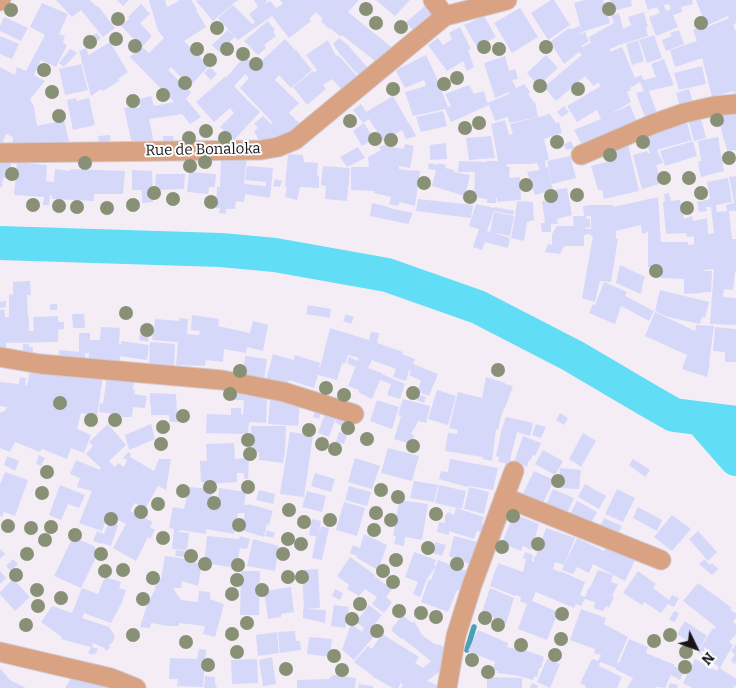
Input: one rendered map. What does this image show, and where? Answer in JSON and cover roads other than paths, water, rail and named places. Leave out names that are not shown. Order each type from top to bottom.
[{"type":"street","points":[[433,0],[444,16]]},
{"type":"street","name":"Rue de Bonaloka","points":[[0,153],[261,150],[278,147],[295,140],[444,16],[507,0]]},
{"type":"street","points":[[581,155],[653,124],[684,113],[715,106],[736,104]]},
{"type":"street","points":[[0,357],[40,364],[222,380],[284,392],[354,414]]},
{"type":"street","points":[[447,688],[456,636],[472,585],[514,471]]},
{"type":"street","points":[[504,497],[661,560]]},
{"type":"street","points":[[0,652],[110,683],[136,688]]},
{"type":"waterway","points":[[0,243],[221,250],[275,255],[387,275],[478,307],[573,356],[674,415],[736,423]]},
{"type":"waterway","points":[[701,419],[736,459]]},
{"type":"waterway","points":[[467,650],[474,627]]}]
